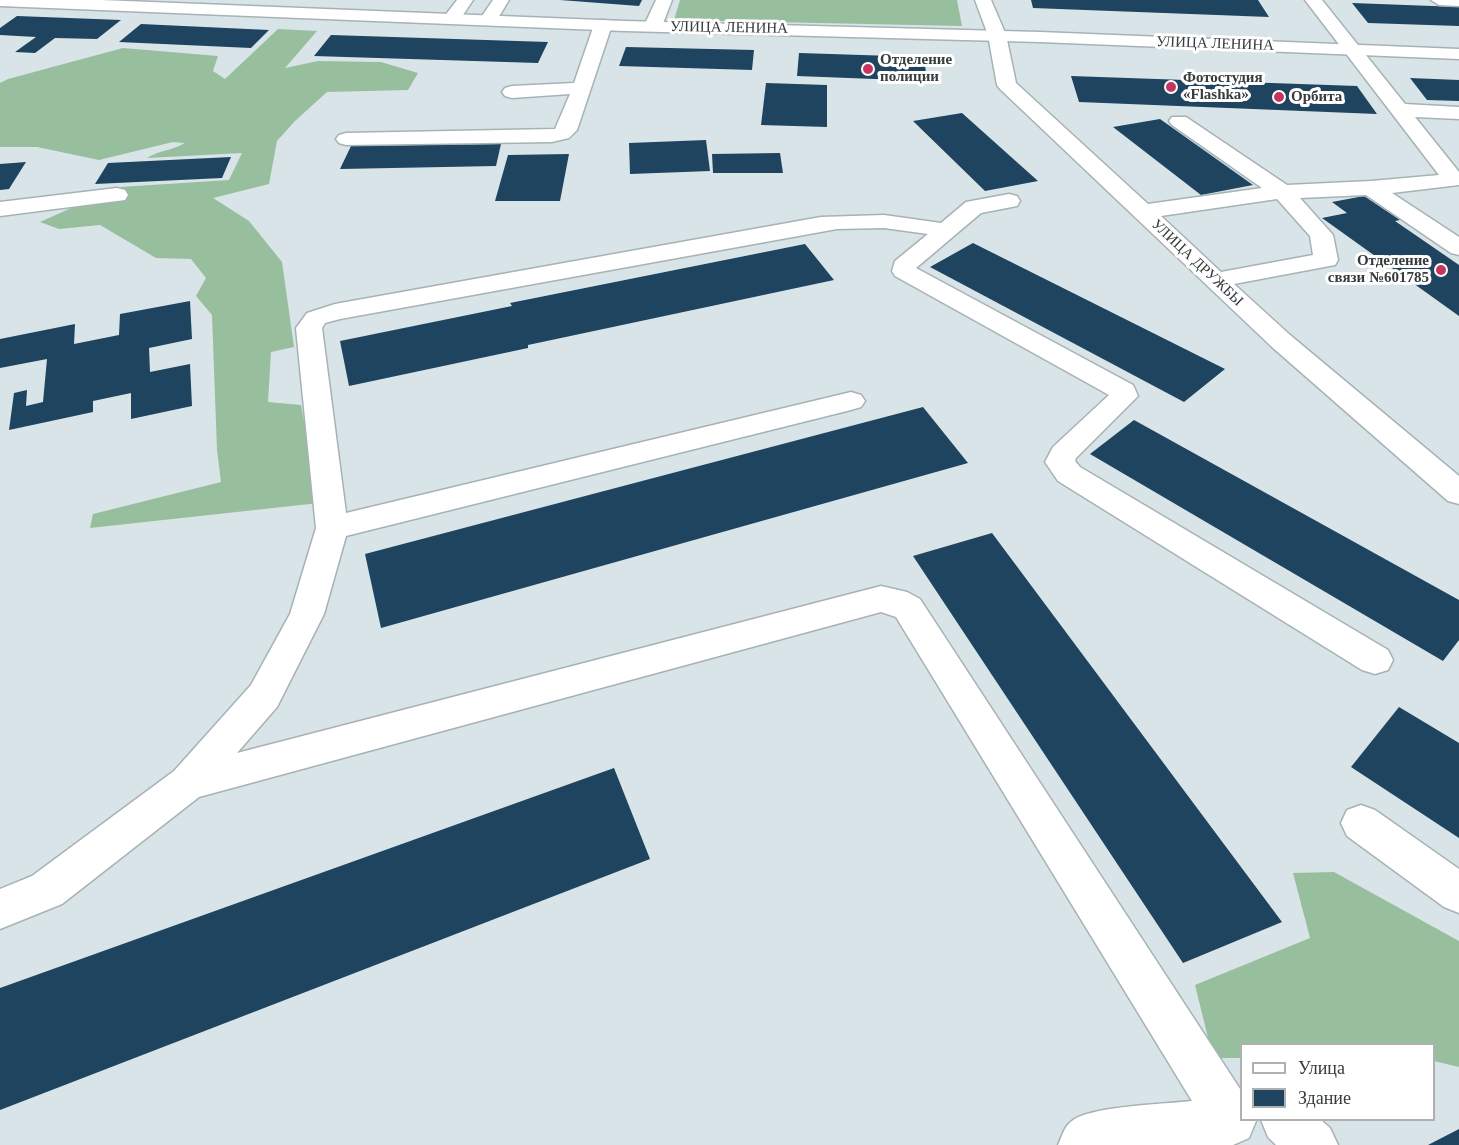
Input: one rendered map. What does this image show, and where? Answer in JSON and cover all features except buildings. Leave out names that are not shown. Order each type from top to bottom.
[{"type":"main road","points":[[453,17],[465,0]]},
{"type":"main road","points":[[489,19],[501,0]]},
{"type":"main road","points":[[653,27],[664,0]]},
{"type":"main road","name":"УЛИЦА ДРУЖБЫ","points":[[983,0],[997,35],[1007,85],[1281,341],[1459,493]]},
{"type":"main road","points":[[1313,0],[1457,180]]},
{"type":"main road","points":[[1439,0],[1459,0]]},
{"type":"main road","name":"УЛИЦА ЛЕНИНА","points":[[0,1],[453,17],[653,27],[997,35],[1459,54]]},
{"type":"main road","points":[[346,139],[562,134],[567,130],[603,25]]},
{"type":"main road","points":[[512,92],[580,88]]},
{"type":"main road","points":[[1400,110],[1459,113]]},
{"type":"main road","points":[[1179,121],[1282,192],[1321,235],[1326,260],[1215,280]]},
{"type":"main road","points":[[1143,212],[1282,192],[1371,188],[1457,180]]},
{"type":"main road","points":[[1371,188],[1459,248]]},
{"type":"main road","points":[[0,209],[117,195]]},
{"type":"main road","points":[[1009,201],[974,207],[904,266],[904,271],[1123,391],[1124,396],[1063,454],[1060,462],[1069,474],[1375,660]]},
{"type":"main road","points":[[0,909],[47,890],[188,783],[264,696],[307,614],[332,528],[309,328],[316,318],[334,312],[831,222],[864,219],[891,221],[946,231]]},
{"type":"main road","points":[[332,528],[851,401]]},
{"type":"main road","points":[[188,783],[881,599],[895,601],[908,608],[1240,1117]]},
{"type":"main road","points":[[1361,823],[1459,893]]},
{"type":"main road","points":[[1083,1145],[1090,1137],[1240,1120]]},
{"type":"main road","points":[[1287,1121],[1313,1145]]},
{"type":"green space","points":[[680,0],[957,0],[962,26],[674,20]]},
{"type":"green space","points":[[278,29],[317,31],[285,68],[318,61],[381,62],[418,73],[408,90],[327,92],[277,141],[269,184],[213,198],[249,221],[282,262],[294,347],[271,352],[268,402],[301,405],[319,503],[90,528],[93,514],[221,482],[217,450],[212,315],[196,296],[206,278],[191,259],[156,258],[100,225],[59,229],[40,222],[78,205],[124,199],[120,187],[229,180],[242,153],[147,158],[185,143],[173,142],[99,160],[37,147],[0,147],[0,83],[123,48],[218,56],[213,71],[225,79]]},
{"type":"green space","points":[[1334,872],[1459,941],[1459,1067],[1435,1061],[1435,1043],[1240,1043],[1240,1058],[1213,1058],[1195,985],[1310,938],[1293,873]]},
{"type":"place","name":"Отделение полиции","points":[[868,69]]},
{"type":"place","name":"Фотостудия «Flashka»","points":[[1171,87]]},
{"type":"place","name":"Орбита","points":[[1279,97]]},
{"type":"place","name":"Отделение связи №601785","points":[[1441,270]]}]
